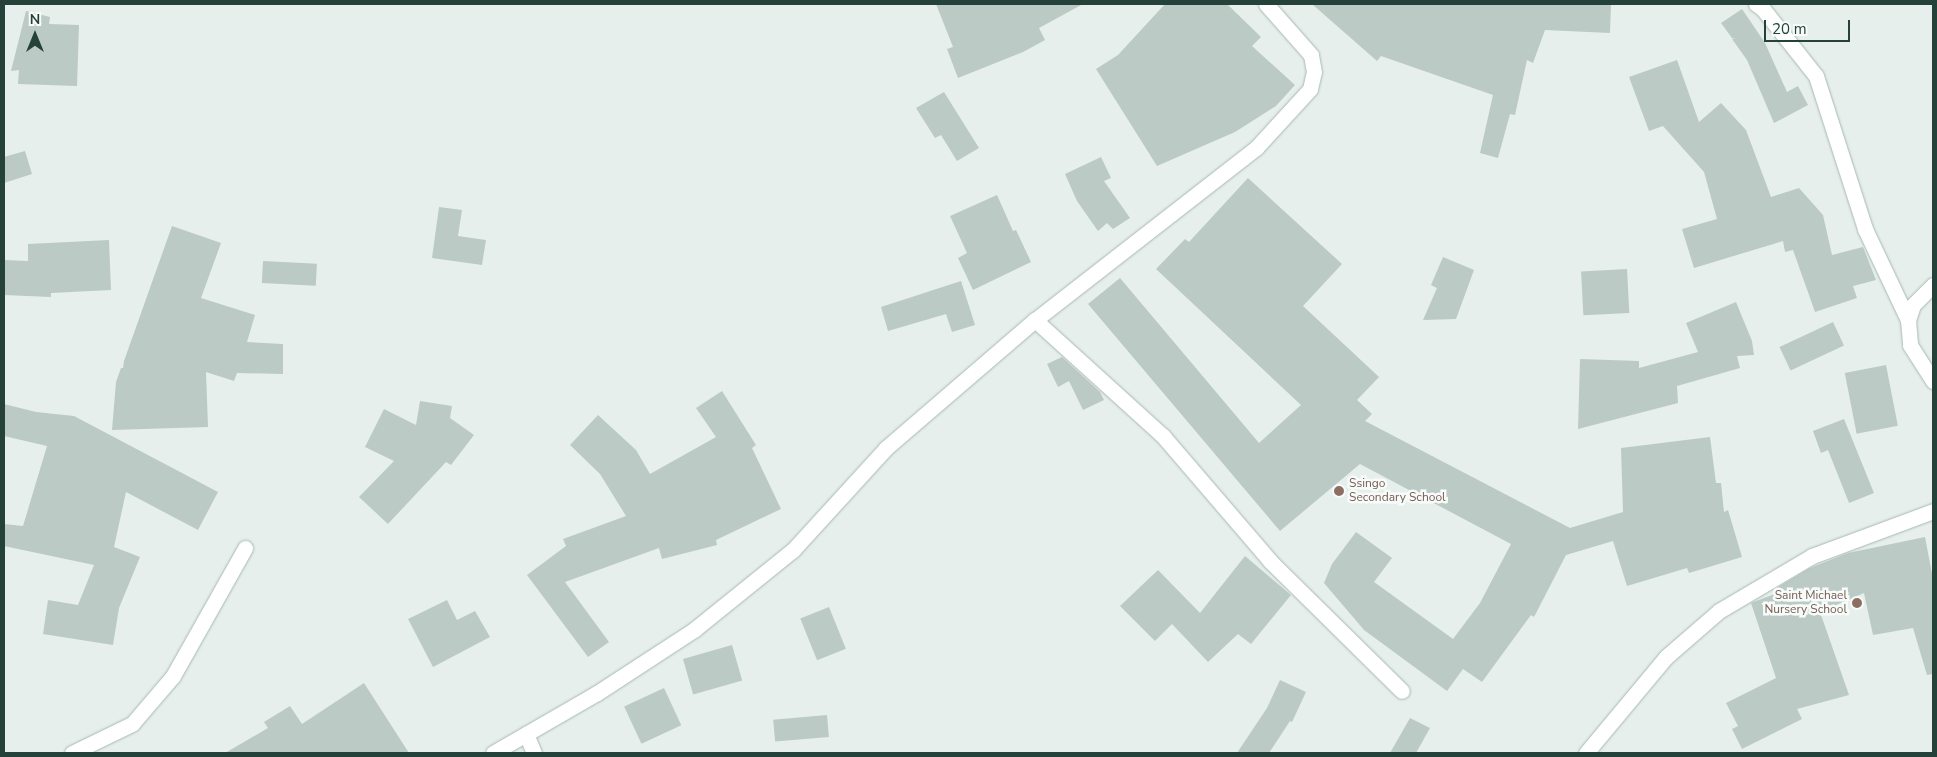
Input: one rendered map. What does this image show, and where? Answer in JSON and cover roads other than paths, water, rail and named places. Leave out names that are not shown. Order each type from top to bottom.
[{"type":"street","points":[[493,753],[597,692],[695,629],[793,550],[886,448],[1035,320],[1256,148],[1310,89],[1314,72],[1311,55],[1266,4]]},
{"type":"street","points":[[1756,4],[1763,9],[1816,76],[1865,229],[1908,320],[1910,345],[1933,381]]},
{"type":"street","points":[[1908,320],[1913,305],[1933,285]]},
{"type":"street","points":[[1035,320],[1163,436],[1270,561],[1402,691]]},
{"type":"street","points":[[1586,753],[1666,657],[1719,611],[1812,556],[1933,511]]},
{"type":"street","points":[[72,753],[132,724],[173,676],[245,548]]},
{"type":"street","points":[[526,734],[534,753]]},
{"type":"place","name":"Ssingo Secondary School","points":[[1339,491]]},
{"type":"place","name":"Saint Michael Nursery School","points":[[1857,603]]}]
